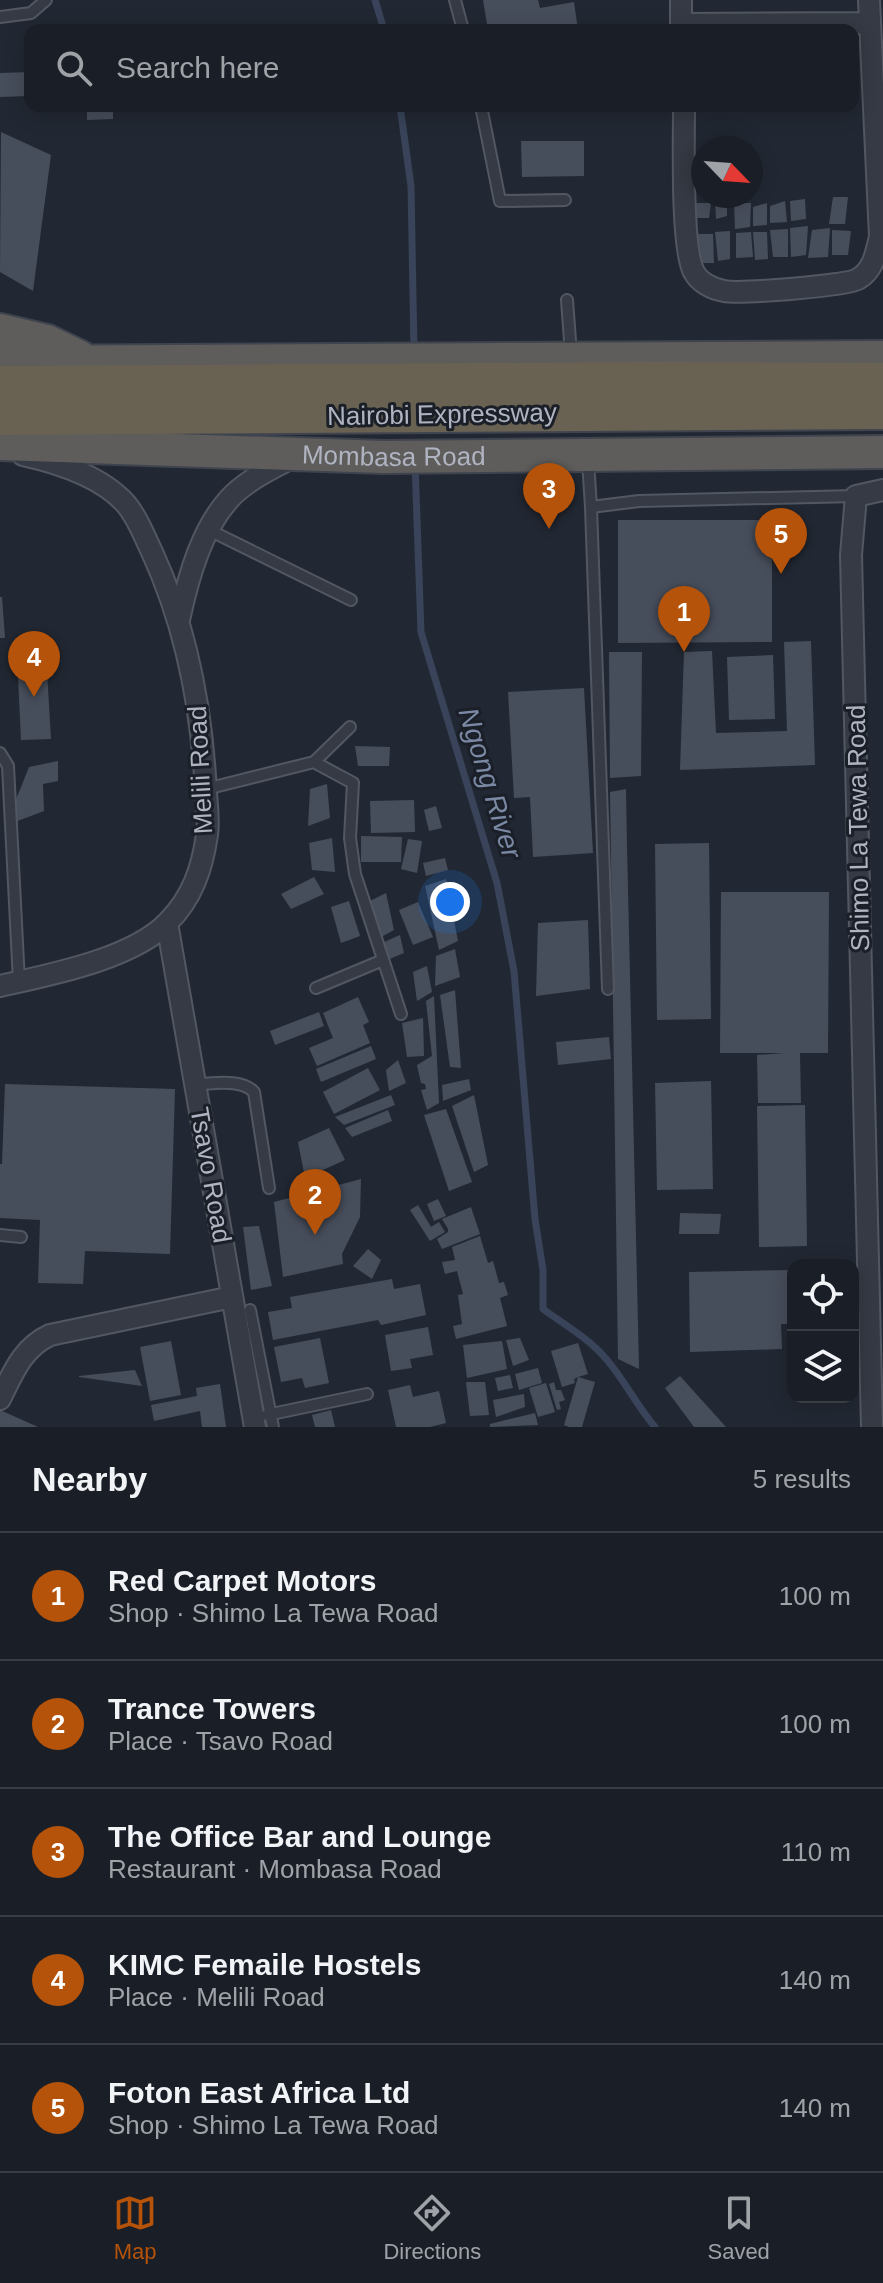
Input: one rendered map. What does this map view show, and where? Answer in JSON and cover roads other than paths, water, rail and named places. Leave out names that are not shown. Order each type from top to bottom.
[{"type":"highway","points":[[0,330],[47,341],[88,361]]},
{"type":"highway","points":[[0,362],[883,357]]},
{"type":"highway","name":"Nairobi Expressway","points":[[0,384],[883,381]]},
{"type":"highway","name":"Nairobi Expressway","points":[[0,417],[883,411]]},
{"type":"highway","name":"Mombasa Road","points":[[0,447],[383,457],[883,452]]},
{"type":"street","points":[[681,0],[681,24]]},
{"type":"street","points":[[684,112],[687,243],[693,271],[705,284],[724,291],[831,286],[859,279],[874,262],[880,237],[869,0]]},
{"type":"street","points":[[823,24],[870,23]]},
{"type":"street","name":"Melili Road","points":[[0,447],[46,460],[88,477],[109,488],[127,505],[158,565],[179,620],[201,718],[208,832],[201,866],[189,896],[167,923],[148,939],[118,955],[9,984]]},
{"type":"street","name":"Melili Road","points":[[179,620],[197,554],[232,496],[264,473],[303,454]]},
{"type":"street","points":[[856,496],[883,490]]},
{"type":"street","name":"Shimo La Tewa Road","points":[[856,496],[851,555],[876,1418]]},
{"type":"street","name":"Tsavo Road","points":[[167,923],[232,1297],[260,1420]]},
{"type":"street","points":[[0,1399],[25,1352],[50,1335],[232,1297]]},
{"type":"lane","points":[[0,17],[31,13],[46,0]]},
{"type":"lane","points":[[455,0],[461,24]]},
{"type":"lane","points":[[482,112],[500,201],[565,200]]},
{"type":"lane","points":[[567,300],[571,360]]},
{"type":"lane","points":[[587,456],[608,989]]},
{"type":"lane","points":[[591,507],[639,501],[856,496]]},
{"type":"lane","points":[[209,530],[351,600]]},
{"type":"lane","points":[[206,789],[314,762],[350,727]]},
{"type":"lane","points":[[0,753],[8,766],[9,984]]},
{"type":"lane","points":[[314,762],[353,783],[350,838],[353,862],[401,1014]]},
{"type":"lane","points":[[316,988],[383,960]]},
{"type":"lane","points":[[195,1084],[240,1083],[254,1092],[269,1188]]},
{"type":"lane","points":[[0,1235],[21,1237]]},
{"type":"lane","points":[[250,1310],[260,1420]]},
{"type":"lane","points":[[260,1420],[367,1394]]},
{"type":"lane","points":[[260,1420],[273,1427]]},
{"type":"waterway","name":"Ngong River","points":[[375,0],[382,24]]},
{"type":"waterway","name":"Ngong River","points":[[401,112],[411,186],[414,351]]},
{"type":"waterway","name":"Ngong River","points":[[415,463],[421,632],[497,883],[514,971],[535,1219],[543,1270],[543,1309],[600,1352],[655,1427]]},
{"type":"place","name":"The Office Bar and Lounge","points":[[549,529]]},
{"type":"place","name":"Foton East Africa Ltd","points":[[781,574]]},
{"type":"place","name":"Red Carpet Motors","points":[[684,652]]},
{"type":"place","name":"KIMC Femaile Hostels","points":[[34,697]]},
{"type":"place","name":"Trance Towers","points":[[315,1235]]}]
